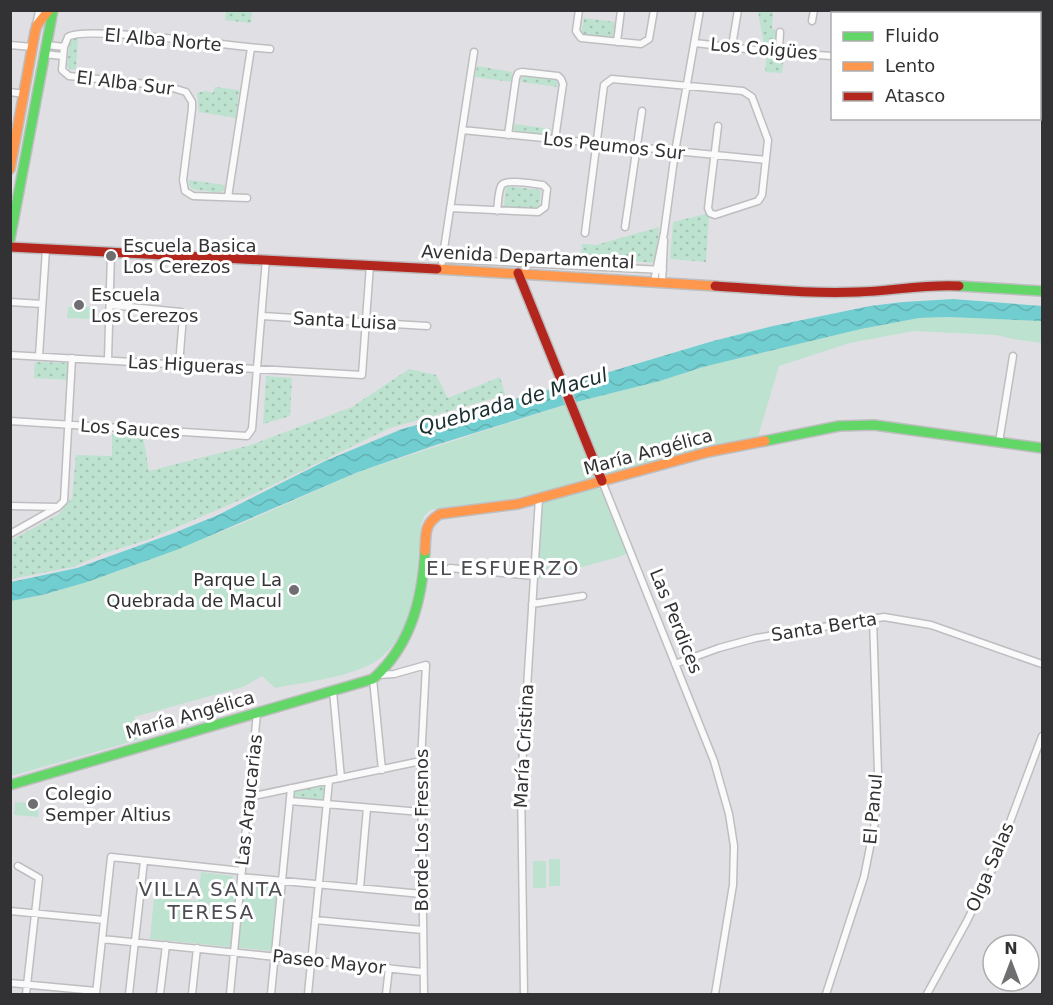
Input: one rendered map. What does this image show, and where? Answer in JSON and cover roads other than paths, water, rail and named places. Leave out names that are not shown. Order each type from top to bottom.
[{"type":"street","points":[[10,170],[13,139],[38,25],[39,10]]},
{"type":"street","points":[[38,25],[51,10]]},
{"type":"street","points":[[10,239],[12,219],[40,84],[51,10]]},
{"type":"street","points":[[579,10],[576,31],[578,36],[641,44],[647,42],[654,10]]},
{"type":"street","points":[[617,42],[621,10]]},
{"type":"street","points":[[658,282],[675,152],[700,10]]},
{"type":"street","points":[[732,46],[738,10]]},
{"type":"street","points":[[812,21],[814,10]]},
{"type":"street","points":[[38,25],[46,22],[49,30]]},
{"type":"street","points":[[779,52],[780,32]]},
{"type":"street","name":"El Alba Norte","points":[[64,47],[68,37],[78,33],[129,35],[270,50]]},
{"type":"street","name":"Los Coigües","points":[[695,43],[831,56]]},
{"type":"street","points":[[10,45],[32,46]]},
{"type":"street","points":[[46,49],[64,47],[62,56]]},
{"type":"street","points":[[247,198],[228,197],[251,48]]},
{"type":"street","name":"El Alba Sur","points":[[46,49],[62,56],[62,69],[69,76],[166,86],[186,92],[192,102],[192,109],[183,188],[193,196],[228,197]]},
{"type":"street","points":[[442,264],[474,52]]},
{"type":"street","points":[[508,135],[518,73],[558,76],[563,84],[555,139]]},
{"type":"street","points":[[585,233],[606,81],[612,79],[688,85],[747,92],[752,97],[768,140],[762,195],[758,201],[723,214],[710,213],[708,208],[718,126]]},
{"type":"street","points":[[10,93],[24,94],[35,90],[40,84]]},
{"type":"street","points":[[625,227],[642,111]]},
{"type":"street","name":"Los Peumos Sur","points":[[462,130],[766,160]]},
{"type":"street","points":[[450,208],[497,211],[538,212],[545,207],[548,192],[546,187],[507,182],[500,188],[497,211]]},
{"type":"street","name":"Avenida Departamental","points":[[10,247],[370,265],[442,264],[659,270]]},
{"type":"street","points":[[39,356],[46,249]]},
{"type":"street","points":[[108,360],[111,252]]},
{"type":"street","points":[[258,369],[266,259]]},
{"type":"street","name":"Avenida Departamental","points":[[442,264],[518,273],[815,292],[859,292],[939,285],[1042,291]]},
{"type":"street","points":[[366,322],[370,265]]},
{"type":"street","name":"Las Perdices","points":[[518,273],[564,383],[719,775],[732,825],[734,856],[732,897],[715,994]]},
{"type":"street","points":[[10,302],[42,304]]},
{"type":"street","points":[[110,305],[182,313],[179,365]]},
{"type":"street","name":"Santa Luisa","points":[[262,316],[427,326]]},
{"type":"street","name":"Las Higueras","points":[[10,355],[362,375],[366,322]]},
{"type":"street","points":[[999,442],[1012,356]]},
{"type":"street","points":[[10,534],[58,507],[65,497],[72,358]]},
{"type":"street","name":"Los Sauces","points":[[10,421],[244,436],[252,429],[258,369]]},
{"type":"street","name":"María Angélica","points":[[376,677],[402,645],[416,613],[422,583],[427,527],[431,520],[443,513],[499,508],[708,452],[849,424],[874,425],[1042,448]]},
{"type":"street","name":"María Cristina","points":[[524,994],[521,783],[539,498]]},
{"type":"street","points":[[10,506],[58,507]]},
{"type":"street","points":[[450,568],[534,576]]},
{"type":"street","points":[[532,604],[583,596]]},
{"type":"street","name":"Santa Berta","points":[[675,664],[756,638],[873,618],[891,618],[931,624],[1042,664]]},
{"type":"street","name":"El Panul","points":[[826,994],[864,877],[875,822],[878,773],[873,618]]},
{"type":"street","name":"María Angélica","points":[[10,785],[376,677],[426,665]]},
{"type":"street","name":"Borde Los Fresnos","points":[[424,994],[420,761],[426,665]]},
{"type":"street","points":[[376,677],[382,770]]},
{"type":"street","points":[[333,691],[341,778]]},
{"type":"street","name":"Las Araucarias","points":[[230,994],[257,712]]},
{"type":"street","name":"Olga Salas","points":[[927,994],[992,870],[1042,736]]},
{"type":"street","points":[[249,796],[420,761]]},
{"type":"street","points":[[308,994],[329,780]]},
{"type":"street","points":[[271,994],[291,788]]},
{"type":"street","points":[[290,801],[421,812]]},
{"type":"street","points":[[360,888],[368,808]]},
{"type":"street","points":[[10,983],[96,993],[111,857],[282,881],[422,894]]},
{"type":"street","points":[[129,994],[144,861]]},
{"type":"street","points":[[18,866],[39,878],[26,994]]},
{"type":"street","points":[[10,911],[104,920]]},
{"type":"street","points":[[315,920],[423,930]]},
{"type":"street","name":"Paseo Mayor","points":[[102,939],[423,972]]},
{"type":"street","points":[[160,994],[166,945]]},
{"type":"street","points":[[192,994],[197,948]]},
{"type":"street","points":[[386,994],[389,968]]},
{"type":"water","name":"Quebrada de Macul","points":[[953,299],[1042,306],[1042,321],[919,318],[861,329],[703,367],[660,381],[564,405],[436,445],[358,472],[179,549],[87,582],[11,601],[11,582],[77,568],[174,533],[218,515],[325,461],[402,429],[773,326],[870,306]]},
{"type":"place","name":"Escuela Basica Los Cerezos","points":[[111,256]]},
{"type":"place","name":"Escuela Los Cerezos","points":[[79,305]]},
{"type":"place","name":"Parque La Quebrada de Macul","points":[[294,590]]},
{"type":"place","name":"Colegio Semper Altius","points":[[33,804]]},
{"type":"district","name":"EL ESFUERZO","points":[[503,568]]},
{"type":"district","name":"VILLA SANTA TERESA","points":[[211,900]]}]
